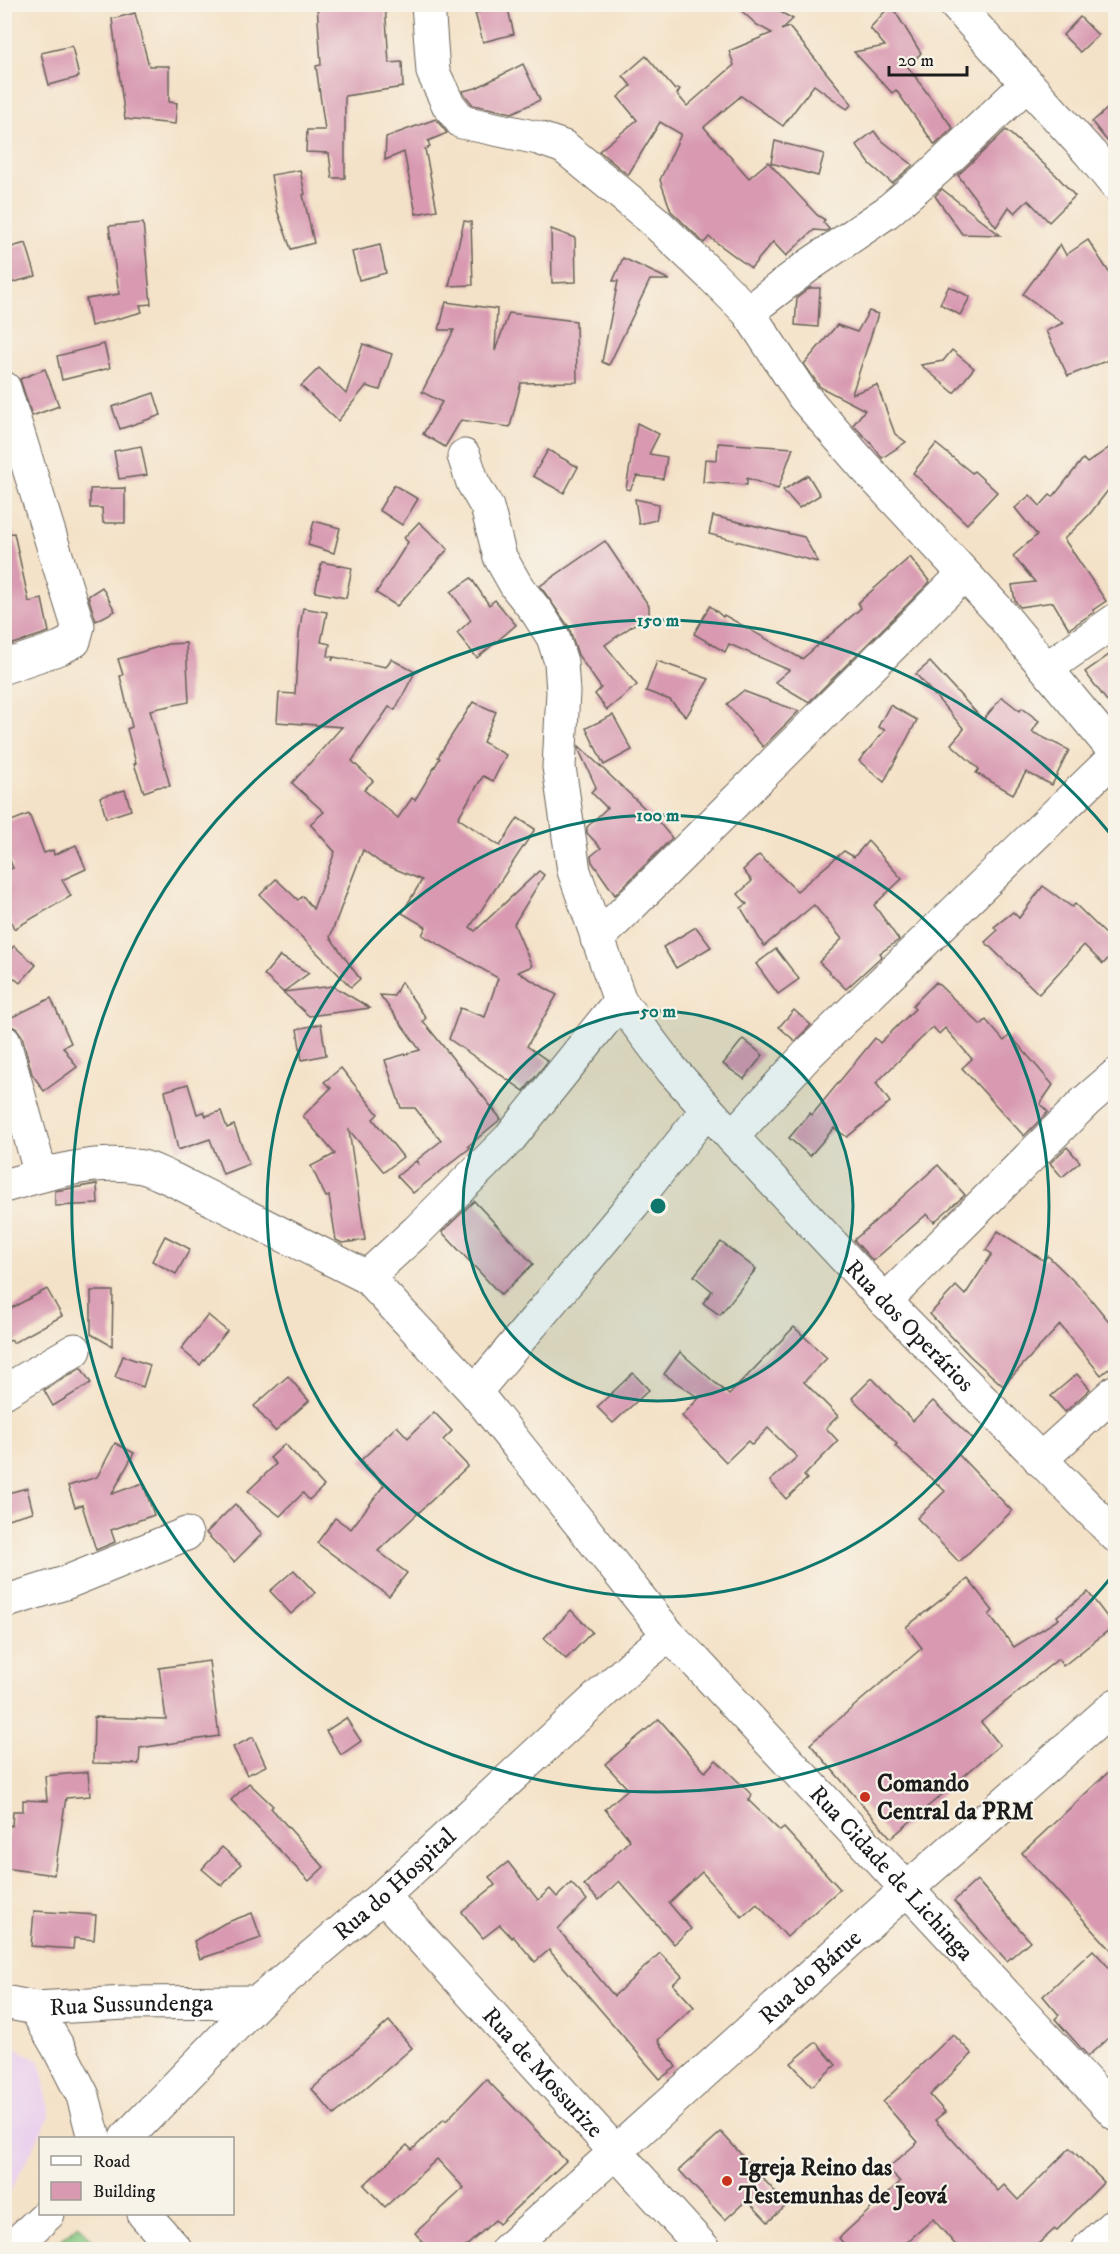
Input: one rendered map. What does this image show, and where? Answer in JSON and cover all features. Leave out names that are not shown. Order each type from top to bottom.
[{"type":"street","points":[[428,4],[433,72],[448,105],[462,122],[538,138],[564,147],[653,220],[748,312],[804,397],[1047,668],[1116,754],[808,1054],[732,1137]]},
{"type":"street","points":[[955,4],[1090,153],[1116,185]]},
{"type":"street","points":[[748,312],[808,266],[887,212],[936,170],[1027,84]]},
{"type":"street","points":[[4,388],[78,626],[74,640],[60,648],[4,667]]},
{"type":"street","name":"Rua dos Operários","points":[[464,456],[473,483],[487,507],[500,557],[517,587],[553,637],[561,662],[563,692],[559,767],[574,871],[620,1001],[672,1070],[732,1137],[885,1301],[1116,1536]]},
{"type":"street","points":[[597,939],[964,574]]},
{"type":"street","points":[[1047,668],[1116,620]]},
{"type":"street","points":[[4,1186],[41,1175],[100,1163],[143,1167],[172,1179],[367,1277],[417,1231],[510,1138],[620,1001]]},
{"type":"street","points":[[4,1042],[41,1175]]},
{"type":"street","points":[[885,1301],[1086,1101],[1116,1075]]},
{"type":"street","points":[[475,1392],[626,1212],[707,1110]]},
{"type":"street","name":"Rua Cidade de Lichinga","points":[[367,1277],[475,1392],[669,1635],[1116,2114]]},
{"type":"street","points":[[4,1392],[75,1350]]},
{"type":"street","points":[[1040,1460],[1116,1391]]},
{"type":"street","points":[[4,1602],[65,1583],[186,1534]]},
{"type":"street","name":"Rua do Hospital","points":[[128,2137],[258,2002],[384,1896],[638,1660],[669,1635]]},
{"type":"street","name":"Rua do Bárue","points":[[507,2250],[907,1889],[1116,1705]]},
{"type":"street","name":"Rua de Mossurize","points":[[384,1896],[705,2250]]},
{"type":"street","name":"Rua Sussundenga","points":[[20,2005],[258,2002]]},
{"type":"street","points":[[20,2005],[59,2049],[83,2096],[93,2137]]},
{"type":"street","points":[[9,2250],[47,2215]]},
{"type":"street","points":[[145,2215],[176,2250]]},
{"type":"street","points":[[1087,2250],[1116,2223]]},
{"type":"shaded area","points":[[5,2042],[40,2061],[50,2116],[5,2201]]},
{"type":"green space","points":[[78,2225],[101,2249],[51,2249]]},
{"type":"building","points":[[317,4],[385,4],[389,63],[402,62],[403,87],[345,96],[345,178],[332,178],[329,153],[306,152],[307,130],[325,130],[316,66],[321,65]]},
{"type":"building","points":[[734,4],[766,4],[793,19],[781,30],[789,27],[852,104],[847,109],[814,85],[783,126],[741,96],[704,127],[749,178],[768,162],[817,215],[825,220],[823,222],[829,229],[814,230],[786,256],[773,242],[751,268],[709,237],[704,243],[671,211],[660,180],[681,134],[660,122],[628,175],[599,151],[637,120],[618,97],[631,86],[623,76],[646,56],[675,90],[680,89],[677,94],[687,106],[734,65],[729,51],[772,33],[757,25]]},
{"type":"building","points":[[507,5],[514,34],[483,42],[475,13]]},
{"type":"building","points":[[891,5],[921,53],[908,67],[953,128],[935,145],[896,90],[892,93],[854,52],[885,46],[870,28]]},
{"type":"building","points":[[135,13],[149,66],[169,66],[169,102],[177,103],[175,124],[125,119],[112,19]]},
{"type":"building","points":[[1080,17],[1098,35],[1080,52],[1063,35]]},
{"type":"building","points":[[72,46],[79,77],[49,85],[41,53]]},
{"type":"building","points":[[523,64],[540,100],[512,113],[473,105],[464,94],[463,91],[476,88]]},
{"type":"building","points":[[1116,101],[1116,152],[1092,122]]},
{"type":"building","points":[[436,119],[447,133],[428,141],[430,147],[425,149],[437,210],[416,214],[404,152],[385,160],[386,137]]},
{"type":"building","points":[[1006,130],[1056,175],[1075,196],[1049,222],[1028,200],[1015,213],[1009,207],[996,227],[958,175]]},
{"type":"building","points":[[874,131],[880,139],[913,165],[892,183],[870,164],[856,145]]},
{"type":"building","points":[[775,141],[824,154],[818,176],[771,163]]},
{"type":"building","points":[[300,170],[314,243],[291,249],[277,210],[271,175]]},
{"type":"building","points":[[942,189],[1000,235],[962,234],[935,196]]},
{"type":"building","points":[[464,221],[471,222],[473,285],[449,286]]},
{"type":"building","points":[[143,223],[151,304],[140,305],[142,312],[91,326],[86,299],[119,294],[109,226]]},
{"type":"building","points":[[551,229],[575,238],[576,282],[552,283]]},
{"type":"building","points":[[1088,240],[1116,283],[1116,357],[1068,376],[1046,331],[1063,323],[1023,294],[1060,244],[1066,255]]},
{"type":"building","points":[[26,243],[36,276],[4,285],[4,249]]},
{"type":"building","points":[[380,245],[386,273],[359,280],[352,252]]},
{"type":"building","points":[[623,258],[670,280],[650,280],[609,365],[602,362],[618,281],[613,281]]},
{"type":"building","points":[[949,286],[970,297],[960,315],[940,304]]},
{"type":"building","points":[[810,288],[820,288],[818,327],[795,325],[797,298]]},
{"type":"building","points":[[446,302],[497,309],[495,351],[509,313],[576,321],[577,382],[521,383],[510,427],[461,420],[445,447],[423,434],[442,402],[422,392],[454,330],[439,330]]},
{"type":"building","points":[[869,311],[878,314],[852,394],[877,385],[895,434],[906,442],[882,458],[853,425],[865,410],[820,387],[804,364],[837,325],[857,332]]},
{"type":"building","points":[[104,344],[110,368],[62,380],[57,356]]},
{"type":"building","points":[[363,344],[392,354],[380,390],[366,386],[338,421],[301,386],[319,368],[346,394]]},
{"type":"building","points":[[952,350],[974,368],[954,393],[921,365],[943,361]]},
{"type":"building","points":[[45,369],[59,406],[32,416],[20,379]]},
{"type":"building","points":[[154,393],[161,415],[120,429],[112,407]]},
{"type":"building","points":[[637,423],[659,434],[649,454],[667,457],[663,479],[637,476],[630,490],[626,489]]},
{"type":"building","points":[[718,443],[793,448],[778,489],[747,478],[747,485],[703,482],[705,459],[717,460]]},
{"type":"building","points":[[1116,443],[1116,480],[1089,515],[1064,539],[1106,601],[1069,629],[1053,602],[1020,607],[1015,601],[1012,585],[1035,582],[1013,556],[1037,535],[1015,508],[1030,495],[1040,506],[1050,495],[1053,497],[1083,459],[1087,463]]},
{"type":"building","points":[[936,444],[972,473],[974,471],[997,492],[967,524],[913,473]]},
{"type":"building","points":[[141,446],[147,475],[119,479],[114,451]]},
{"type":"building","points":[[548,450],[578,467],[564,493],[533,476]]},
{"type":"building","points":[[808,475],[820,495],[799,508],[783,490]]},
{"type":"building","points":[[394,485],[418,499],[402,525],[379,510]]},
{"type":"building","points":[[125,488],[125,523],[103,523],[102,508],[90,508],[90,489]]},
{"type":"building","points":[[635,499],[659,504],[656,520],[639,524]]},
{"type":"building","points":[[713,516],[804,537],[818,562],[709,534]]},
{"type":"building","points":[[314,521],[340,528],[334,553],[308,545]]},
{"type":"building","points":[[419,522],[448,549],[397,606],[376,593],[408,542],[404,538]]},
{"type":"building","points":[[14,533],[29,602],[42,599],[49,632],[10,645],[10,641],[4,643],[4,534]]},
{"type":"building","points":[[605,541],[649,606],[649,614],[605,645],[637,685],[607,710],[595,694],[601,688],[578,655],[569,627],[540,586]]},
{"type":"building","points":[[910,557],[930,582],[809,702],[775,682],[789,670],[729,644],[725,652],[694,634],[710,606],[723,617],[724,615],[802,659],[861,608],[858,603]]},
{"type":"building","points":[[322,562],[352,568],[346,598],[315,592]]},
{"type":"building","points":[[471,578],[489,605],[495,600],[516,625],[477,658],[457,633],[471,620],[451,592]]},
{"type":"building","points":[[102,587],[115,611],[96,621],[88,596]]},
{"type":"building","points":[[303,608],[327,612],[321,642],[330,644],[328,656],[333,657],[332,661],[334,657],[386,667],[391,659],[415,672],[395,710],[389,707],[352,761],[373,781],[364,790],[398,818],[412,798],[415,800],[440,758],[438,757],[473,702],[496,712],[483,742],[506,755],[493,781],[483,776],[458,818],[500,846],[518,818],[535,829],[470,927],[475,931],[539,871],[544,875],[514,924],[532,966],[518,972],[557,995],[527,1046],[548,1061],[524,1091],[449,1039],[460,1008],[485,1017],[498,978],[422,935],[426,927],[402,913],[422,880],[381,863],[363,850],[330,937],[360,979],[351,987],[260,895],[276,879],[298,900],[303,896],[313,909],[335,852],[310,824],[324,812],[292,783],[342,727],[277,722],[279,693],[295,694]]},
{"type":"building","points":[[186,643],[189,702],[150,710],[170,786],[144,792],[134,764],[136,763],[127,729],[132,727],[118,659],[168,644]]},
{"type":"building","points":[[1116,650],[1116,713],[1085,672]]},
{"type":"building","points":[[657,661],[709,679],[686,717],[670,700],[646,691]]},
{"type":"building","points":[[930,662],[983,720],[1002,697],[1020,711],[1022,708],[1039,721],[1032,732],[1069,750],[1052,785],[1026,772],[1013,794],[976,773],[979,769],[951,744],[964,729],[916,674]]},
{"type":"building","points":[[743,691],[799,711],[763,747],[727,704]]},
{"type":"building","points":[[890,705],[917,720],[884,782],[859,761],[885,730],[878,727]]},
{"type":"building","points":[[613,715],[632,750],[604,765],[586,728]]},
{"type":"building","points":[[579,746],[657,820],[672,838],[615,895],[592,862],[591,856],[601,848],[587,833],[587,827],[607,808],[591,792],[596,787]]},
{"type":"building","points":[[125,790],[131,810],[106,818],[100,797]]},
{"type":"building","points":[[29,814],[44,853],[53,850],[54,855],[76,845],[86,869],[62,880],[71,896],[14,929],[4,903],[4,871],[13,868],[4,845],[4,824]]},
{"type":"building","points":[[868,841],[902,879],[874,905],[899,940],[880,953],[882,956],[846,989],[819,962],[842,939],[814,905],[764,946],[741,908],[747,904],[738,894],[752,881],[743,870],[759,855],[797,891],[844,851],[854,857]]},
{"type":"building","points":[[1043,886],[1072,907],[1075,904],[1116,944],[1116,951],[1103,964],[1084,945],[1039,994],[985,942],[997,931],[994,927],[1013,912],[1019,918]]},
{"type":"building","points":[[696,927],[711,947],[676,968],[663,947]]},
{"type":"building","points":[[14,946],[36,965],[20,983],[4,970],[4,957]]},
{"type":"building","points":[[776,949],[799,979],[778,994],[756,964]]},
{"type":"building","points":[[280,956],[309,973],[283,992],[264,975]]},
{"type":"building","points":[[401,982],[426,1018],[423,1021],[501,1119],[468,1146],[470,1148],[413,1193],[397,1176],[416,1161],[419,1165],[417,1160],[441,1141],[415,1108],[401,1108],[385,1060],[420,1050],[380,995],[394,996]]},
{"type":"building","points":[[936,982],[981,1025],[986,1020],[1004,1041],[1010,1035],[1053,1085],[1040,1104],[1048,1112],[1024,1136],[962,1068],[972,1059],[945,1028],[939,1034],[933,1027],[876,1083],[890,1102],[847,1137],[834,1128],[810,1156],[789,1138],[810,1113],[812,1115],[875,1038],[880,1043],[915,1009],[912,1006]]},
{"type":"building","points":[[333,986],[370,1008],[309,1016],[283,992]]},
{"type":"building","points":[[51,998],[71,1043],[63,1047],[77,1067],[44,1091],[32,1074],[22,1036],[6,1020]]},
{"type":"building","points":[[794,1010],[811,1025],[795,1041],[779,1027]]},
{"type":"building","points":[[321,1024],[326,1055],[302,1060],[297,1029]]},
{"type":"building","points":[[743,1039],[763,1055],[744,1079],[723,1064]]},
{"type":"building","points":[[341,1068],[378,1114],[373,1119],[403,1157],[384,1172],[349,1130],[365,1240],[342,1243],[336,1240],[329,1196],[326,1197],[311,1166],[335,1154],[303,1116],[331,1088],[324,1082]]},
{"type":"building","points":[[188,1084],[197,1114],[204,1112],[206,1116],[221,1111],[227,1128],[234,1125],[249,1164],[223,1174],[210,1139],[178,1150],[165,1091]]},
{"type":"building","points":[[1067,1147],[1080,1162],[1062,1177],[1050,1163]]},
{"type":"building","points":[[938,1165],[965,1195],[934,1222],[927,1214],[873,1261],[854,1240]]},
{"type":"building","points":[[97,1184],[98,1204],[55,1206],[55,1191]]},
{"type":"building","points":[[474,1201],[533,1264],[501,1295],[442,1232]]},
{"type":"building","points":[[998,1231],[1043,1260],[1048,1256],[1085,1292],[1116,1330],[1116,1363],[1101,1375],[1060,1325],[1003,1386],[970,1356],[930,1314],[956,1286],[965,1295],[992,1254],[986,1250]]},
{"type":"building","points":[[165,1236],[190,1249],[176,1274],[152,1261]]},
{"type":"building","points":[[721,1242],[756,1269],[720,1315],[703,1303],[712,1291],[694,1276]]},
{"type":"building","points":[[47,1289],[62,1316],[13,1343],[12,1340],[4,1343],[4,1312]]},
{"type":"building","points":[[91,1291],[113,1291],[112,1346],[91,1334]]},
{"type":"building","points":[[208,1315],[227,1331],[200,1365],[181,1349]]},
{"type":"building","points":[[794,1327],[827,1358],[804,1382],[838,1416],[826,1428],[838,1441],[804,1476],[807,1479],[786,1499],[770,1481],[797,1457],[768,1428],[752,1445],[748,1441],[726,1462],[682,1416],[699,1398],[664,1374],[680,1352],[729,1395]]},
{"type":"building","points":[[123,1356],[150,1365],[143,1387],[115,1377]]},
{"type":"building","points":[[81,1368],[91,1383],[53,1406],[44,1390]]},
{"type":"building","points":[[633,1373],[649,1390],[613,1423],[597,1407]]},
{"type":"building","points":[[1077,1374],[1090,1389],[1065,1412],[1051,1396]]},
{"type":"building","points":[[288,1376],[309,1401],[275,1431],[254,1406]]},
{"type":"building","points":[[872,1378],[913,1421],[933,1401],[973,1439],[958,1454],[1012,1511],[959,1562],[917,1518],[945,1491],[895,1446],[897,1444],[852,1398]]},
{"type":"building","points":[[434,1412],[452,1431],[443,1440],[468,1466],[378,1551],[407,1573],[389,1596],[317,1543],[335,1518],[351,1529],[384,1485],[361,1460],[397,1426],[408,1438]]},
{"type":"building","points":[[115,1443],[134,1453],[112,1494],[143,1483],[154,1515],[111,1530],[115,1542],[96,1550],[82,1505],[75,1507],[68,1486],[97,1477]]},
{"type":"building","points":[[285,1444],[324,1486],[309,1500],[303,1493],[280,1516],[248,1491],[276,1464],[270,1458]]},
{"type":"building","points":[[27,1488],[33,1512],[4,1520],[4,1494]]},
{"type":"building","points":[[235,1504],[262,1534],[234,1562],[206,1533]]},
{"type":"building","points":[[294,1570],[315,1593],[291,1614],[270,1591]]},
{"type":"building","points":[[968,1579],[993,1611],[989,1615],[1014,1647],[1059,1619],[1057,1616],[1088,1592],[1114,1626],[1063,1666],[1058,1659],[981,1722],[1000,1745],[891,1838],[810,1744],[922,1648],[906,1627]]},
{"type":"building","points":[[571,1610],[592,1632],[566,1659],[544,1638]]},
{"type":"building","points":[[209,1661],[219,1736],[140,1748],[139,1764],[93,1763],[94,1717],[166,1719],[159,1668]]},
{"type":"building","points":[[346,1718],[361,1741],[341,1755],[326,1731]]},
{"type":"building","points":[[659,1719],[705,1772],[716,1760],[752,1795],[748,1800],[780,1831],[784,1828],[840,1889],[787,1937],[757,1904],[742,1917],[702,1872],[669,1903],[691,1929],[674,1944],[619,1881],[599,1900],[584,1885],[630,1840],[605,1809],[628,1789],[605,1764]]},
{"type":"building","points":[[253,1737],[266,1766],[247,1775],[233,1747]]},
{"type":"building","points":[[1116,1765],[1116,1955],[1022,1853]]},
{"type":"building","points":[[88,1772],[90,1796],[66,1798],[54,1875],[4,1868],[13,1811],[23,1811],[23,1800],[47,1801],[45,1776]]},
{"type":"building","points":[[249,1783],[273,1806],[271,1808],[324,1867],[309,1881],[231,1800]]},
{"type":"building","points":[[222,1847],[241,1864],[222,1886],[202,1869]]},
{"type":"building","points":[[508,1862],[538,1900],[550,1889],[557,1897],[571,1883],[587,1900],[558,1929],[614,1996],[660,1953],[682,1976],[673,1984],[694,2007],[658,2040],[676,2067],[660,2079],[549,1950],[535,1962],[513,1936],[512,1938],[500,1925],[483,1938],[462,1912],[495,1885],[489,1877]]},
{"type":"building","points":[[977,1880],[1030,1941],[1007,1961],[954,1901]]},
{"type":"building","points":[[34,1911],[96,1915],[94,1940],[74,1938],[73,1949],[31,1946]]},
{"type":"building","points":[[252,1913],[261,1938],[200,1959],[194,1941],[225,1923]]},
{"type":"building","points":[[1093,1950],[1116,1975],[1116,2031],[1088,2056],[1055,2019],[1059,2015],[1043,1996]]},
{"type":"building","points":[[389,2021],[412,2048],[334,2115],[312,2089]]},
{"type":"building","points":[[953,2034],[972,2054],[930,2095],[945,2112],[935,2120],[998,2191],[1004,2185],[1018,2200],[1070,2148],[1104,2182],[1057,2230],[1055,2229],[1031,2250],[960,2250],[933,2219],[898,2250],[849,2250],[839,2238],[900,2182],[888,2168],[918,2142],[883,2102]]},
{"type":"building","points":[[816,2042],[836,2065],[812,2086],[791,2063]]},
{"type":"building","points":[[486,2079],[566,2161],[499,2224],[495,2220],[462,2250],[430,2250],[415,2233],[464,2188],[437,2159],[385,2207],[364,2185],[407,2145],[412,2150],[444,2119],[446,2121]]},
{"type":"building","points":[[721,2132],[787,2205],[768,2222],[747,2200],[725,2220],[679,2170]]},
{"type":"place","name":"Comando Central da PRM","points":[[865,1797]]},
{"type":"place","name":"Igreja Reino das Testemunhas de Jeová","points":[[727,2181]]}]
